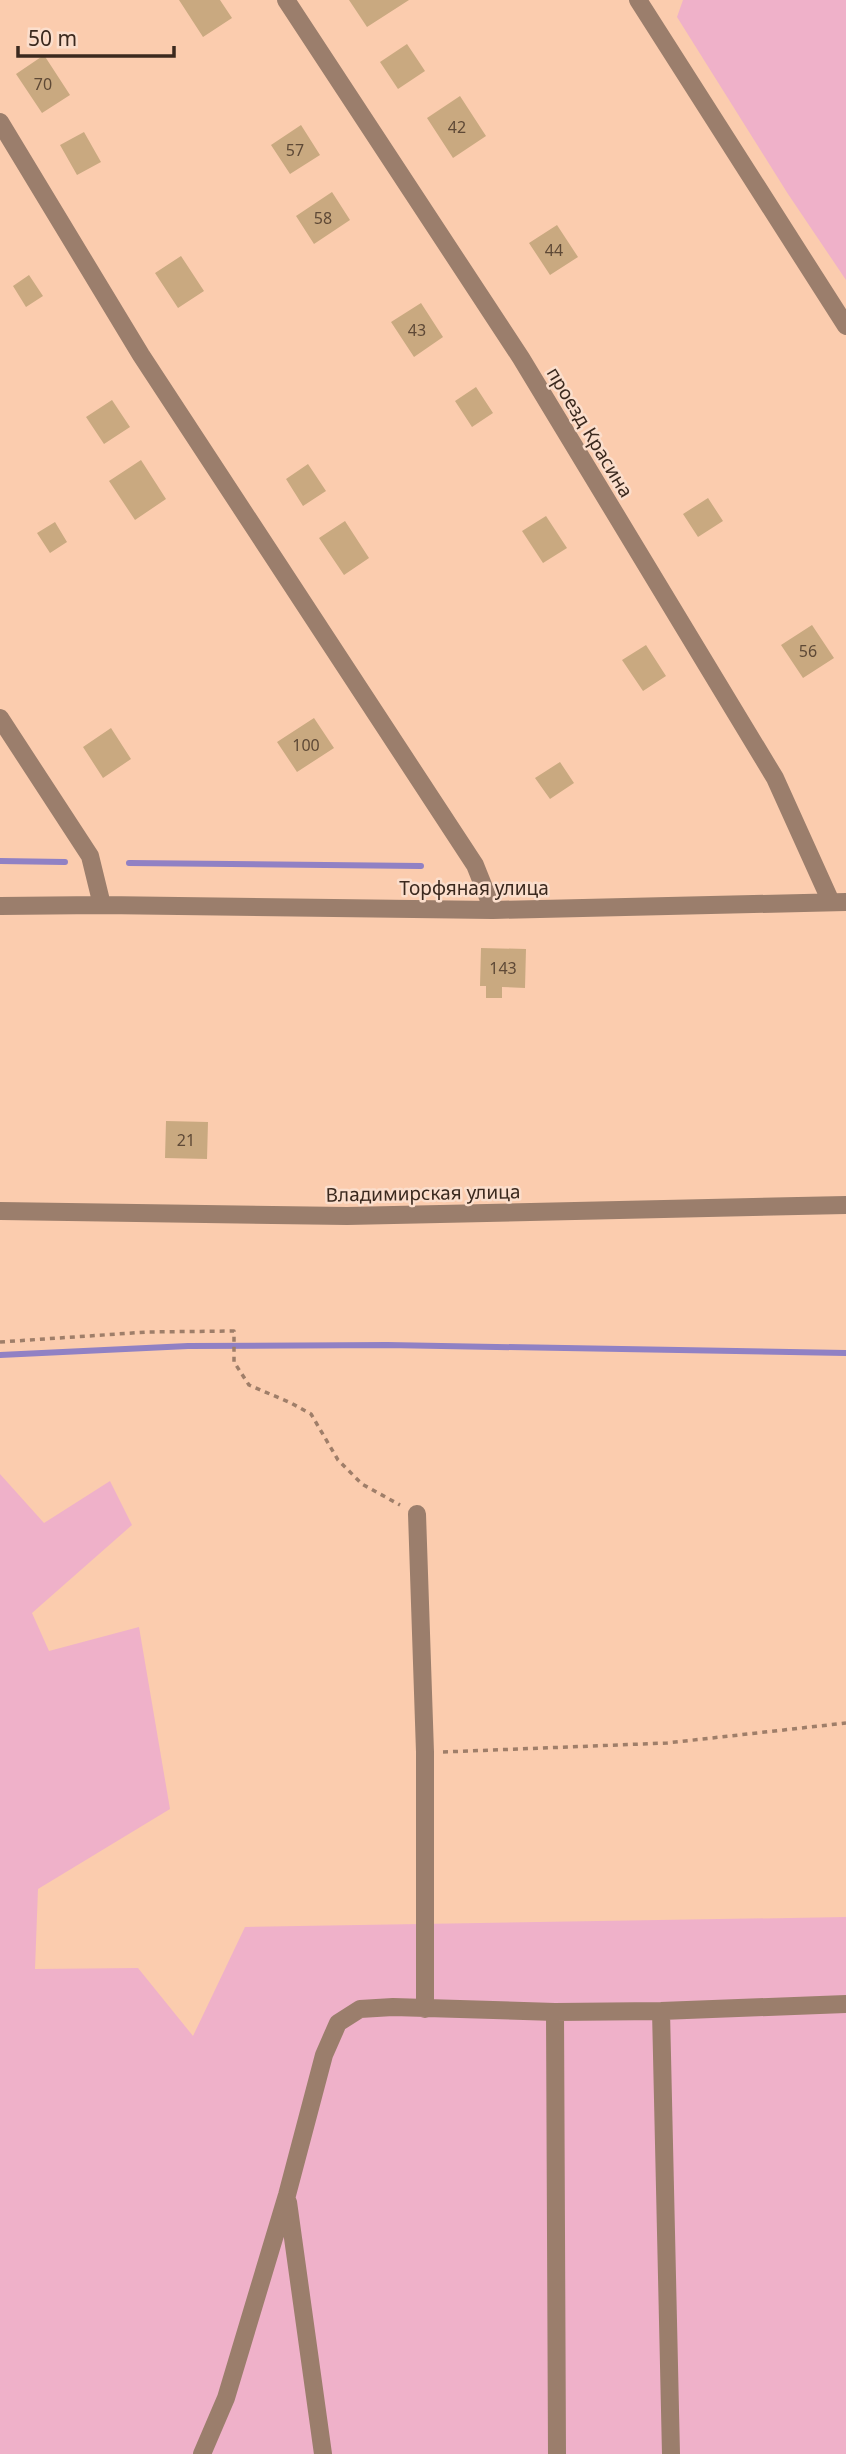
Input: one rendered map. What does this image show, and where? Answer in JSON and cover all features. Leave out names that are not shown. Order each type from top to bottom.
[{"type":"street","name":"проезд Красина","points":[[286,0],[521,358],[775,778],[839,902]]},
{"type":"street","points":[[638,0],[846,326]]},
{"type":"street","points":[[0,122],[142,355],[475,865],[492,910]]},
{"type":"street","points":[[0,718],[90,856],[102,905]]},
{"type":"street","name":"Торфяная улица","points":[[0,906],[492,910],[839,902]]},
{"type":"street","name":"Владимирская улица","points":[[0,1211],[347,1216],[846,1205]]},
{"type":"street","points":[[417,1514],[425,1752],[425,2008]]},
{"type":"street","points":[[202,2454],[226,2398],[287,2195],[324,2055],[338,2023],[360,2009],[393,2007],[555,2012],[846,2004]]},
{"type":"street","points":[[661,2011],[671,2454]]},
{"type":"street","points":[[555,2012],[557,2454]]},
{"type":"street","points":[[287,2195],[323,2454]]},
{"type":"path","points":[[0,1342],[147,1332],[234,1331],[234,1362],[249,1385],[311,1414],[338,1460],[362,1484],[417,1514]]},
{"type":"path","points":[[425,1752],[667,1743],[846,1723]]},
{"type":"shaded area","points":[[683,0],[846,0],[846,280],[788,194],[677,17]]},
{"type":"shaded area","points":[[0,1474],[44,1523],[110,1481],[132,1525],[32,1613],[49,1651],[139,1627],[170,1809],[38,1889],[35,1969],[138,1968],[193,2036],[245,1927],[846,1917],[846,2454],[0,2454]]},
{"type":"building","points":[[179,0],[220,0],[232,18],[203,37]]},
{"type":"building","points":[[349,0],[409,0],[367,27]]},
{"type":"building","points":[[407,44],[425,71],[398,89],[380,62]]},
{"type":"building","points":[[44,55],[70,95],[42,113],[16,74]]},
{"type":"building","points":[[460,96],[486,136],[453,158],[427,118]]},
{"type":"building","points":[[301,125],[320,155],[290,174],[271,145]]},
{"type":"building","points":[[84,132],[101,162],[77,175],[60,145]]},
{"type":"building","points":[[332,192],[350,220],[314,244],[296,216]]},
{"type":"building","points":[[557,225],[578,257],[550,275],[529,243]]},
{"type":"building","points":[[181,256],[204,291],[178,308],[155,273]]},
{"type":"building","points":[[29,275],[43,296],[26,307],[13,286]]},
{"type":"building","points":[[421,303],[443,337],[414,357],[391,322]]},
{"type":"building","points":[[476,387],[493,413],[472,427],[455,401]]},
{"type":"building","points":[[112,400],[130,427],[104,444],[86,417]]},
{"type":"building","points":[[141,460],[166,499],[135,520],[109,481]]},
{"type":"building","points":[[308,464],[326,491],[303,506],[286,479]]},
{"type":"building","points":[[708,498],[723,521],[698,537],[683,514]]},
{"type":"building","points":[[546,516],[567,548],[543,563],[522,531]]},
{"type":"building","points":[[345,521],[369,558],[344,575],[319,538]]},
{"type":"building","points":[[55,522],[67,542],[50,553],[37,533]]},
{"type":"building","points":[[812,625],[834,658],[803,678],[781,645]]},
{"type":"building","points":[[646,645],[666,676],[643,691],[622,660]]},
{"type":"building","points":[[314,718],[334,748],[297,772],[277,742]]},
{"type":"building","points":[[111,728],[131,759],[103,778],[83,747]]},
{"type":"building","points":[[560,762],[574,783],[550,799],[535,778]]},
{"type":"building","points":[[481,948],[526,949],[525,988],[502,987],[502,998],[486,998],[486,986],[480,986]]},
{"type":"building","points":[[166,1121],[208,1122],[207,1159],[165,1158]]},
{"type":"waterway","points":[[0,861],[65,862]]},
{"type":"waterway","points":[[129,863],[421,866]]},
{"type":"waterway","points":[[0,1355],[188,1346],[387,1345],[846,1353]]}]
